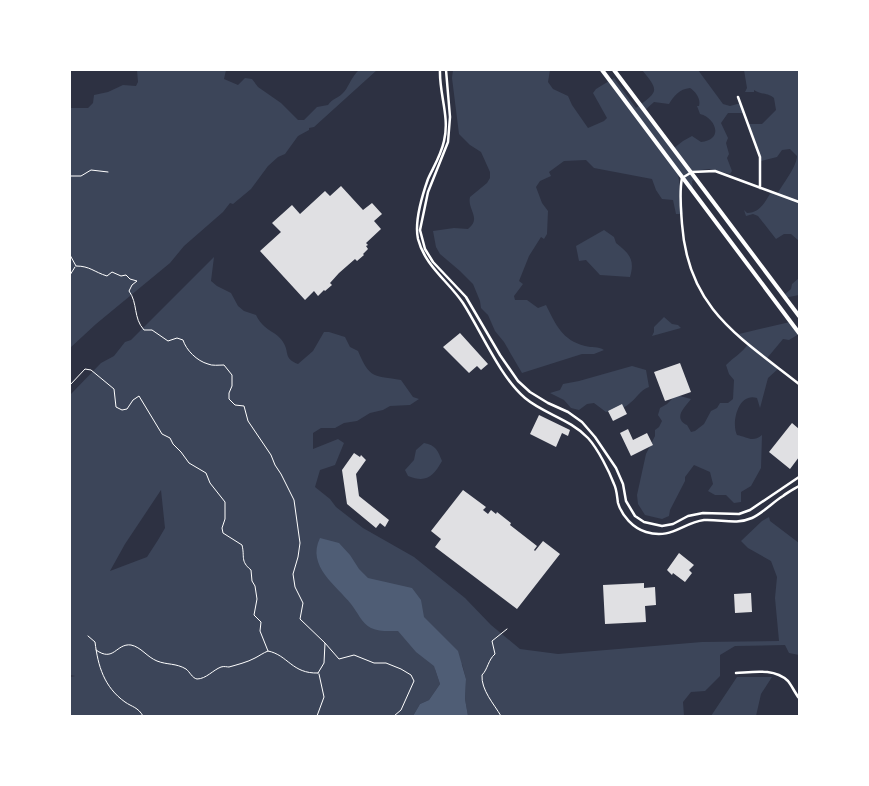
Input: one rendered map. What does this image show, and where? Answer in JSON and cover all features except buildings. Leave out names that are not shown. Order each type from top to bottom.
[{"type":"main road","points":[[602,70],[799,333]]},
{"type":"main road","points":[[614,70],[799,316]]},
{"type":"street","points":[[440,70],[446,134],[438,162],[425,190],[417,223],[418,237],[422,250],[430,264],[462,301],[514,388],[526,399],[577,428],[589,440],[609,473],[625,517],[645,532],[660,534],[674,532],[702,520],[741,522],[754,518],[782,496],[799,486]]},
{"type":"street","points":[[446,70],[450,117],[448,142],[428,192],[420,230],[425,248],[433,262],[466,297],[500,355],[518,381],[530,392],[568,412],[582,422],[598,441],[616,468],[623,484],[626,502],[635,516],[644,522],[662,526],[673,524],[688,516],[703,513],[739,514],[750,510],[799,478]]},
{"type":"street","points":[[738,97],[760,157],[760,188]]},
{"type":"street","points":[[799,202],[715,171],[692,172],[682,178],[680,188],[681,214],[687,260],[696,283],[706,301],[716,315],[736,334],[799,384]]},
{"type":"street","points":[[736,673],[771,672],[781,676],[789,683],[799,698]]},
{"type":"path","points":[[70,176],[81,176],[91,170],[108,172]]},
{"type":"path","points":[[70,255],[76,266]]},
{"type":"path","points":[[70,275],[76,266]]},
{"type":"path","points":[[76,266],[88,266],[98,274],[107,276],[112,272],[121,276],[126,275],[137,281],[129,291],[133,297],[138,324],[144,330],[152,330],[168,341],[177,338],[183,340],[185,348],[196,357],[208,364],[224,365],[232,375],[229,399],[235,406],[244,406],[248,421],[271,455],[274,465],[282,474],[294,500],[300,543],[293,574],[295,588],[303,603],[300,619],[339,659],[354,655],[374,664],[386,663],[401,668],[411,675],[414,681],[410,692],[401,710],[394,716]]},
{"type":"path","points":[[70,386],[85,369],[91,370],[114,389],[116,407],[122,410],[127,409],[138,396],[162,434],[170,438],[189,463],[206,473],[210,483],[225,502],[223,533],[242,545],[245,565],[251,570],[252,581],[258,599],[254,615],[261,622],[260,631],[268,651],[283,657],[289,665],[302,671],[318,673]]},
{"type":"path","points":[[501,716],[481,681],[482,675],[487,670],[491,658],[495,654],[492,641],[497,639],[507,629]]},
{"type":"path","points":[[88,636],[95,642],[99,665],[108,685],[126,703],[132,704],[140,710],[143,716]]},
{"type":"path","points":[[317,716],[324,697],[318,673],[324,663],[325,643]]},
{"type":"path","points":[[96,650],[103,655],[108,655],[127,645],[132,645],[154,660],[172,663],[187,670],[197,679],[203,678],[221,667],[230,667],[254,659],[268,651]]},
{"type":"shaded area","points":[[137,70],[226,70],[224,79],[238,85],[245,78],[252,79],[258,87],[281,103],[298,120],[304,120],[317,107],[328,105],[342,94],[359,70],[377,70],[314,127],[309,128],[309,130],[298,136],[285,154],[278,157],[268,166],[251,189],[233,204],[230,203],[223,212],[184,246],[170,263],[70,348],[70,108],[88,108],[93,103],[94,95],[108,92],[123,85],[136,86],[138,82]]},
{"type":"shaded area","points":[[453,70],[550,70],[548,82],[553,89],[568,96],[588,128],[607,118],[593,93],[596,89],[614,78],[636,108],[649,98],[654,91],[654,87],[642,70],[698,70],[723,104],[730,106],[741,103],[745,113],[728,113],[721,123],[728,138],[726,143],[729,154],[727,158],[732,171],[730,174],[709,169],[693,171],[696,179],[692,181],[693,191],[678,174],[683,214],[676,214],[673,200],[662,199],[652,179],[594,168],[586,160],[564,161],[549,172],[551,176],[540,181],[536,187],[542,203],[548,211],[547,234],[544,239],[541,237],[529,256],[519,281],[523,284],[514,296],[515,300],[527,300],[538,308],[546,305],[565,336],[585,346],[604,350],[594,354],[582,354],[522,373],[504,342],[495,331],[488,315],[481,308],[473,284],[440,254],[436,247],[433,231],[454,228],[468,229],[472,225],[474,217],[470,206],[470,197],[487,183],[490,178],[490,172],[481,152],[470,145],[459,134],[452,78]],"holes":[[[690,88],[699,98],[699,106],[697,106],[700,114],[710,120],[715,133],[713,137],[701,142],[692,136],[674,148],[645,110],[654,102],[669,104],[680,91]]]},
{"type":"shaded area","points":[[744,70],[799,70],[799,241],[791,234],[784,234],[776,239],[758,216],[753,214],[746,216],[744,210],[747,213],[752,213],[762,206],[771,192],[777,194],[792,170],[797,156],[790,149],[782,150],[777,157],[761,161],[749,124],[762,124],[776,110],[774,98],[754,90],[754,92],[745,92],[747,88]]},
{"type":"shaded area","points":[[604,230],[614,237],[616,243],[628,254],[632,266],[630,277],[600,275],[586,260],[579,261],[576,246]]},
{"type":"shaded area","points":[[214,257],[211,281],[231,293],[238,306],[244,311],[256,315],[266,328],[280,338],[290,360],[293,362],[298,364],[313,351],[324,332],[329,332],[345,337],[350,347],[358,351],[370,372],[379,376],[401,380],[413,397],[419,399],[410,405],[390,406],[370,413],[357,421],[344,423],[335,428],[321,428],[313,433],[313,449],[338,439],[344,443],[335,465],[320,470],[315,487],[330,499],[336,507],[363,528],[414,557],[465,598],[491,625],[520,649],[558,654],[702,642],[779,641],[775,598],[777,577],[771,561],[748,548],[741,541],[762,521],[769,517],[770,521],[799,543],[799,655],[789,653],[785,645],[735,646],[720,655],[720,676],[705,691],[691,692],[683,702],[684,716],[468,716],[465,699],[466,679],[462,664],[435,669],[440,684],[429,700],[420,704],[413,716],[70,716],[70,677],[75,676],[70,675],[70,395],[101,363],[114,356],[125,342],[131,340]],"holes":[[[161,490],[165,528],[147,557],[110,571],[125,544]]]},
{"type":"shaded area","points":[[799,278],[799,295],[784,298],[784,295],[791,289],[792,284]]},
{"type":"shaded area","points":[[664,317],[672,324],[678,325],[681,328],[652,336],[654,327]]},
{"type":"shaded area","points":[[790,322],[799,334],[789,340],[783,339],[768,357],[767,359],[779,368],[768,378],[760,408],[757,398],[750,397],[741,404],[736,416],[735,430],[737,435],[755,439],[762,435],[761,468],[751,486],[741,492],[741,502],[734,503],[726,495],[715,495],[708,491],[713,484],[710,472],[694,465],[685,477],[685,481],[670,510],[669,516],[662,519],[645,515],[638,504],[637,495],[646,454],[655,436],[655,430],[662,421],[658,415],[660,408],[676,395],[691,399],[680,416],[691,432],[695,431],[704,424],[711,411],[717,408],[720,403],[728,403],[733,399],[734,380],[729,374],[726,365],[748,344],[739,334]]},
{"type":"shaded area","points":[[632,366],[646,370],[649,387],[643,390],[625,407],[619,409],[606,412],[594,403],[587,404],[579,410],[571,408],[564,400],[550,393],[560,390],[563,384]]},
{"type":"shaded area","points":[[424,443],[436,449],[442,461],[432,475],[424,479],[408,476],[405,470],[414,460],[416,450]]},
{"type":"shaded area","points":[[320,538],[339,543],[368,578],[412,588],[421,600],[424,617],[458,651],[466,679],[465,699],[468,716],[413,716],[420,704],[429,700],[440,684],[434,666],[416,652],[398,631],[377,630],[365,624],[351,604],[331,583],[320,566],[317,558],[317,548]]},
{"type":"shaded area","points":[[737,677],[772,677],[761,694],[756,716],[711,716]]}]
